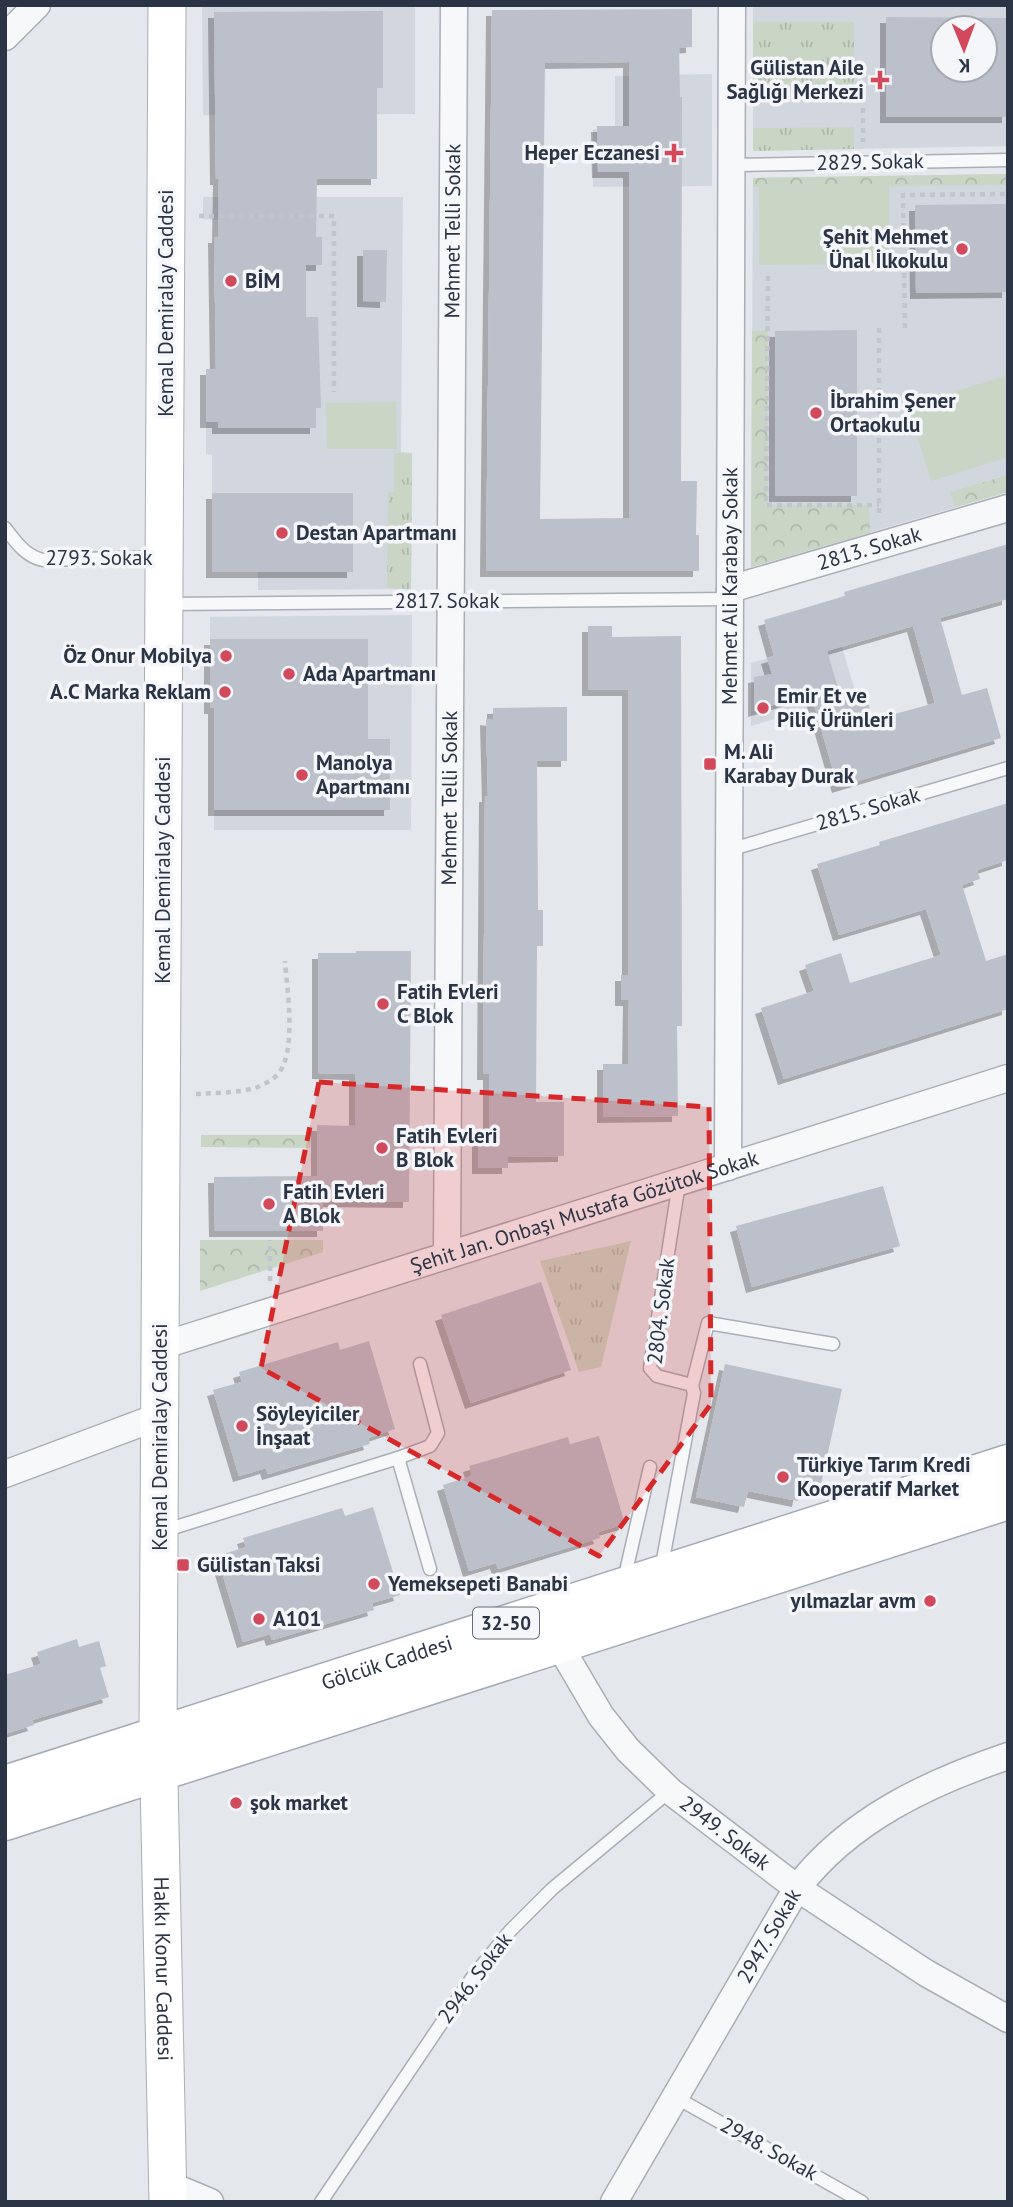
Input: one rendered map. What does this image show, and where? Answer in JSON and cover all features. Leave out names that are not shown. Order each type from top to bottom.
[{"type":"main road","name":"Gölcük Caddesi","points":[[5,1821],[159,1752],[622,1587],[1008,1464]]},
{"type":"main road","name":"Gölcük Caddesi","points":[[5,1785],[159,1752],[558,1643],[1008,1500]]},
{"type":"street","points":[[5,37],[37,5]]},
{"type":"street","name":"Kemal Demiralay Caddesi","points":[[159,1752],[167,5]]},
{"type":"street","name":"Mehmet Telli Sokak","points":[[447,1255],[454,5]]},
{"type":"street","name":"Mehmet Ali Karabay Sokak","points":[[728,1167],[732,5]]},
{"type":"street","name":"2813. Sokak","points":[[730,594],[1008,508]]},
{"type":"street","name":"Şehit Jan. Onbaşı Mustafa Gözütok Sokak","points":[[160,1346],[1008,1078]]},
{"type":"street","points":[[5,1474],[160,1416]]},
{"type":"street","name":"2949. Sokak","points":[[558,1643],[601,1716],[628,1750],[670,1791],[797,1888],[926,1973],[1008,2019]]},
{"type":"street","name":"Hakkı Konur Caddesi","points":[[159,1752],[168,2193]]},
{"type":"street","name":"2947. Sokak","points":[[614,2202],[797,1888],[814,1866],[834,1846],[869,1820],[919,1791],[974,1767],[1008,1756]]},
{"type":"street","points":[[168,2193],[210,2202]]},
{"type":"lane","name":"2829. Sokak","points":[[732,165],[1008,160]]},
{"type":"lane","name":"2793. Sokak","points":[[5,528],[26,552],[43,560],[164,557]]},
{"type":"lane","name":"2817. Sokak","points":[[164,604],[730,594]]},
{"type":"lane","name":"2815. Sokak","points":[[729,850],[1008,768]]},
{"type":"lane","name":"2804. Sokak","points":[[679,1182],[650,1368],[657,1376],[692,1386]]},
{"type":"lane","points":[[659,1575],[694,1398],[692,1386],[708,1322],[833,1343]]},
{"type":"lane","points":[[160,1532],[430,1446],[438,1433],[420,1364]]},
{"type":"lane","points":[[398,1458],[430,1569]]},
{"type":"lane","points":[[622,1587],[650,1467]]},
{"type":"lane","name":"2946. Sokak","points":[[321,2202],[474,1975],[510,1931],[552,1889],[670,1791]]},
{"type":"lane","name":"2948. Sokak","points":[[675,2097],[863,2202]]},
{"type":"path","points":[[905,328],[902,195],[1008,194]]},
{"type":"path","points":[[190,216],[334,216],[334,392]]},
{"type":"path","points":[[768,276],[766,505],[878,505]]},
{"type":"path","points":[[879,328],[879,517]]},
{"type":"path","points":[[162,1096],[255,1088],[279,1073],[285,1062],[288,1042],[285,961]]},
{"type":"path","points":[[270,1240],[270,1285]]},
{"type":"highlighted area","points":[[319,1082],[709,1107],[711,1404],[599,1556],[261,1368]]},
{"type":"shaded area","points":[[202,5],[415,5],[415,114],[203,115]]},
{"type":"shaded area","name":"Gülistan Aile Sağlığı Merkezi","points":[[753,5],[1008,5],[1008,146],[753,151]]},
{"type":"shaded area","points":[[712,74],[712,186],[593,187],[593,129],[615,129],[615,76]]},
{"type":"shaded area","points":[[1008,174],[1008,492],[751,567],[753,178]]},
{"type":"shaded area","points":[[203,197],[403,197],[401,452],[412,453],[411,589],[258,590],[258,572],[212,572],[212,455],[206,454],[206,369],[218,369],[218,264],[214,264],[214,237],[218,237],[219,220],[203,219]]},
{"type":"shaded area","points":[[412,615],[411,830],[214,830],[214,708],[210,708],[210,617]]},
{"type":"shaded area","points":[[839,637],[856,694],[751,726],[751,663]]},
{"type":"green space","points":[[753,22],[854,22],[854,89],[753,90]]},
{"type":"green space","points":[[854,127],[854,149],[753,151],[753,128]]},
{"type":"green space","points":[[1008,174],[1008,185],[753,187],[753,178]]},
{"type":"green space","points":[[889,186],[889,264],[759,265],[759,187]]},
{"type":"green space","points":[[768,330],[767,505],[869,505],[870,533],[751,567],[752,331]]},
{"type":"green space","points":[[1008,375],[1008,457],[931,481],[908,406]]},
{"type":"green space","points":[[396,402],[397,449],[327,449],[326,403]]},
{"type":"green space","points":[[394,453],[412,453],[411,589],[387,588],[388,492],[394,492]]},
{"type":"green space","points":[[1008,475],[1008,492],[955,507],[950,492]]},
{"type":"green space","points":[[201,1135],[311,1135],[310,1148],[201,1147]]},
{"type":"green space","points":[[200,1240],[323,1240],[323,1252],[200,1291]]},
{"type":"green space","points":[[631,1241],[601,1367],[579,1372],[540,1261]]},
{"type":"building","points":[[692,9],[692,47],[679,48],[682,97],[681,481],[697,481],[696,535],[699,535],[699,571],[486,571],[492,10]],"holes":[[[629,62],[629,126],[597,126],[598,172],[629,172],[629,518],[540,519],[545,63]]]},
{"type":"building","points":[[383,11],[383,88],[377,88],[377,179],[317,179],[316,237],[322,237],[322,265],[306,265],[306,317],[318,317],[321,408],[316,408],[316,428],[218,428],[218,422],[206,422],[206,369],[216,369],[214,237],[218,237],[219,179],[216,179],[214,12]]},
{"type":"building","points":[[886,17],[929,17],[929,84],[999,84],[999,18],[1008,18],[1008,117],[886,117]]},
{"type":"building","name":"Şehit Mehmet Ünal İlkokulu","points":[[1008,204],[1008,292],[916,293],[915,205]]},
{"type":"building","points":[[363,250],[387,250],[386,302],[363,301]]},
{"type":"building","name":"İbrahim Şener Ortaokulu","points":[[857,330],[857,496],[775,496],[775,331]]},
{"type":"building","name":"Destan Apartmanı","points":[[212,493],[353,493],[353,572],[212,572]]},
{"type":"building","points":[[1008,544],[1008,599],[940,618],[962,695],[987,688],[1001,738],[838,787],[811,694],[754,711],[754,677],[772,674],[767,658],[774,656],[764,620],[845,596],[844,592]],"holes":[[[913,626],[935,703],[873,720],[867,699],[850,705],[849,699],[842,701],[827,651]]]},
{"type":"building","points":[[588,626],[612,626],[612,637],[681,636],[682,1026],[677,1026],[678,1116],[603,1117],[603,1064],[628,1064],[629,1000],[621,1000],[621,975],[628,975],[628,690],[588,690]]},
{"type":"building","points":[[210,639],[368,639],[368,739],[390,739],[390,810],[214,810],[214,708],[210,708]]},
{"type":"building","points":[[567,707],[567,761],[537,761],[538,910],[543,910],[543,946],[537,946],[536,1102],[564,1102],[564,1156],[508,1157],[508,1168],[478,1168],[478,1130],[489,1130],[489,1074],[483,1074],[485,796],[488,796],[486,719],[493,720],[493,708]]},
{"type":"building","points":[[1008,803],[1008,860],[977,870],[980,879],[962,885],[986,961],[1008,954],[1008,1009],[784,1079],[761,1008],[814,991],[805,965],[841,953],[850,983],[941,955],[926,909],[839,935],[817,864]]},
{"type":"building","points":[[411,951],[409,1202],[323,1201],[323,1231],[215,1231],[214,1177],[317,1176],[317,1125],[355,1126],[355,1074],[318,1073],[318,953]]},
{"type":"building","points":[[883,1186],[900,1246],[752,1287],[736,1226]]},
{"type":"building","points":[[541,1282],[571,1370],[471,1403],[441,1315]]},
{"type":"building","points":[[369,1341],[395,1429],[368,1438],[370,1444],[268,1474],[266,1468],[239,1476],[213,1390],[242,1382],[239,1372],[338,1342],[340,1350]]},
{"type":"building","points":[[725,1364],[842,1389],[821,1484],[802,1480],[798,1501],[748,1491],[744,1507],[696,1497]]},
{"type":"building","points":[[599,1436],[625,1524],[598,1532],[600,1538],[498,1569],[496,1563],[469,1571],[443,1485],[472,1476],[469,1466],[568,1437],[570,1444]]},
{"type":"building","points":[[373,1507],[400,1595],[372,1603],[374,1610],[272,1640],[270,1634],[243,1642],[217,1556],[246,1547],[243,1538],[342,1508],[345,1516]]},
{"type":"building","points":[[77,1639],[79,1647],[99,1641],[106,1666],[100,1668],[109,1697],[32,1720],[34,1725],[5,1734],[5,1675],[41,1664],[37,1652]]},
{"type":"place","name":"Gülistan Aile Sağlığı Merkezi","points":[[880,80]]},
{"type":"place","name":"Heper Eczanesi","points":[[674,153]]},
{"type":"place","name":"Şehit Mehmet Ünal İlkokulu","points":[[962,249]]},
{"type":"place","name":"BİM","points":[[231,281]]},
{"type":"place","name":"İbrahim Şener Ortaokulu","points":[[816,413]]},
{"type":"place","name":"Destan Apartmanı","points":[[282,533]]},
{"type":"place","name":"Öz Onur Mobilya","points":[[226,656]]},
{"type":"place","name":"Ada Apartmanı","points":[[289,674]]},
{"type":"place","name":"A.C Marka Reklam","points":[[225,692]]},
{"type":"place","name":"Emir Et ve Piliç Ürünleri","points":[[763,708]]},
{"type":"place","name":"M. Ali Karabay Durak","points":[[710,764]]},
{"type":"place","name":"Manolya Apartmanı","points":[[302,775]]},
{"type":"place","name":"Fatih Evleri C Blok","points":[[383,1004]]},
{"type":"place","name":"Fatih Evleri B Blok","points":[[382,1148]]},
{"type":"place","name":"Fatih Evleri A Blok","points":[[269,1204]]},
{"type":"place","name":"Söyleyiciler İnşaat","points":[[242,1426]]},
{"type":"place","name":"Türkiye Tarım Kredi Kooperatif Market","points":[[783,1477]]},
{"type":"place","name":"Gülistan Taksi","points":[[183,1565]]},
{"type":"place","name":"Yemeksepeti Banabi","points":[[374,1584]]},
{"type":"place","name":"yılmazlar avm","points":[[930,1601]]},
{"type":"place","name":"A101","points":[[259,1619]]},
{"type":"place","name":"şok market","points":[[236,1803]]}]
